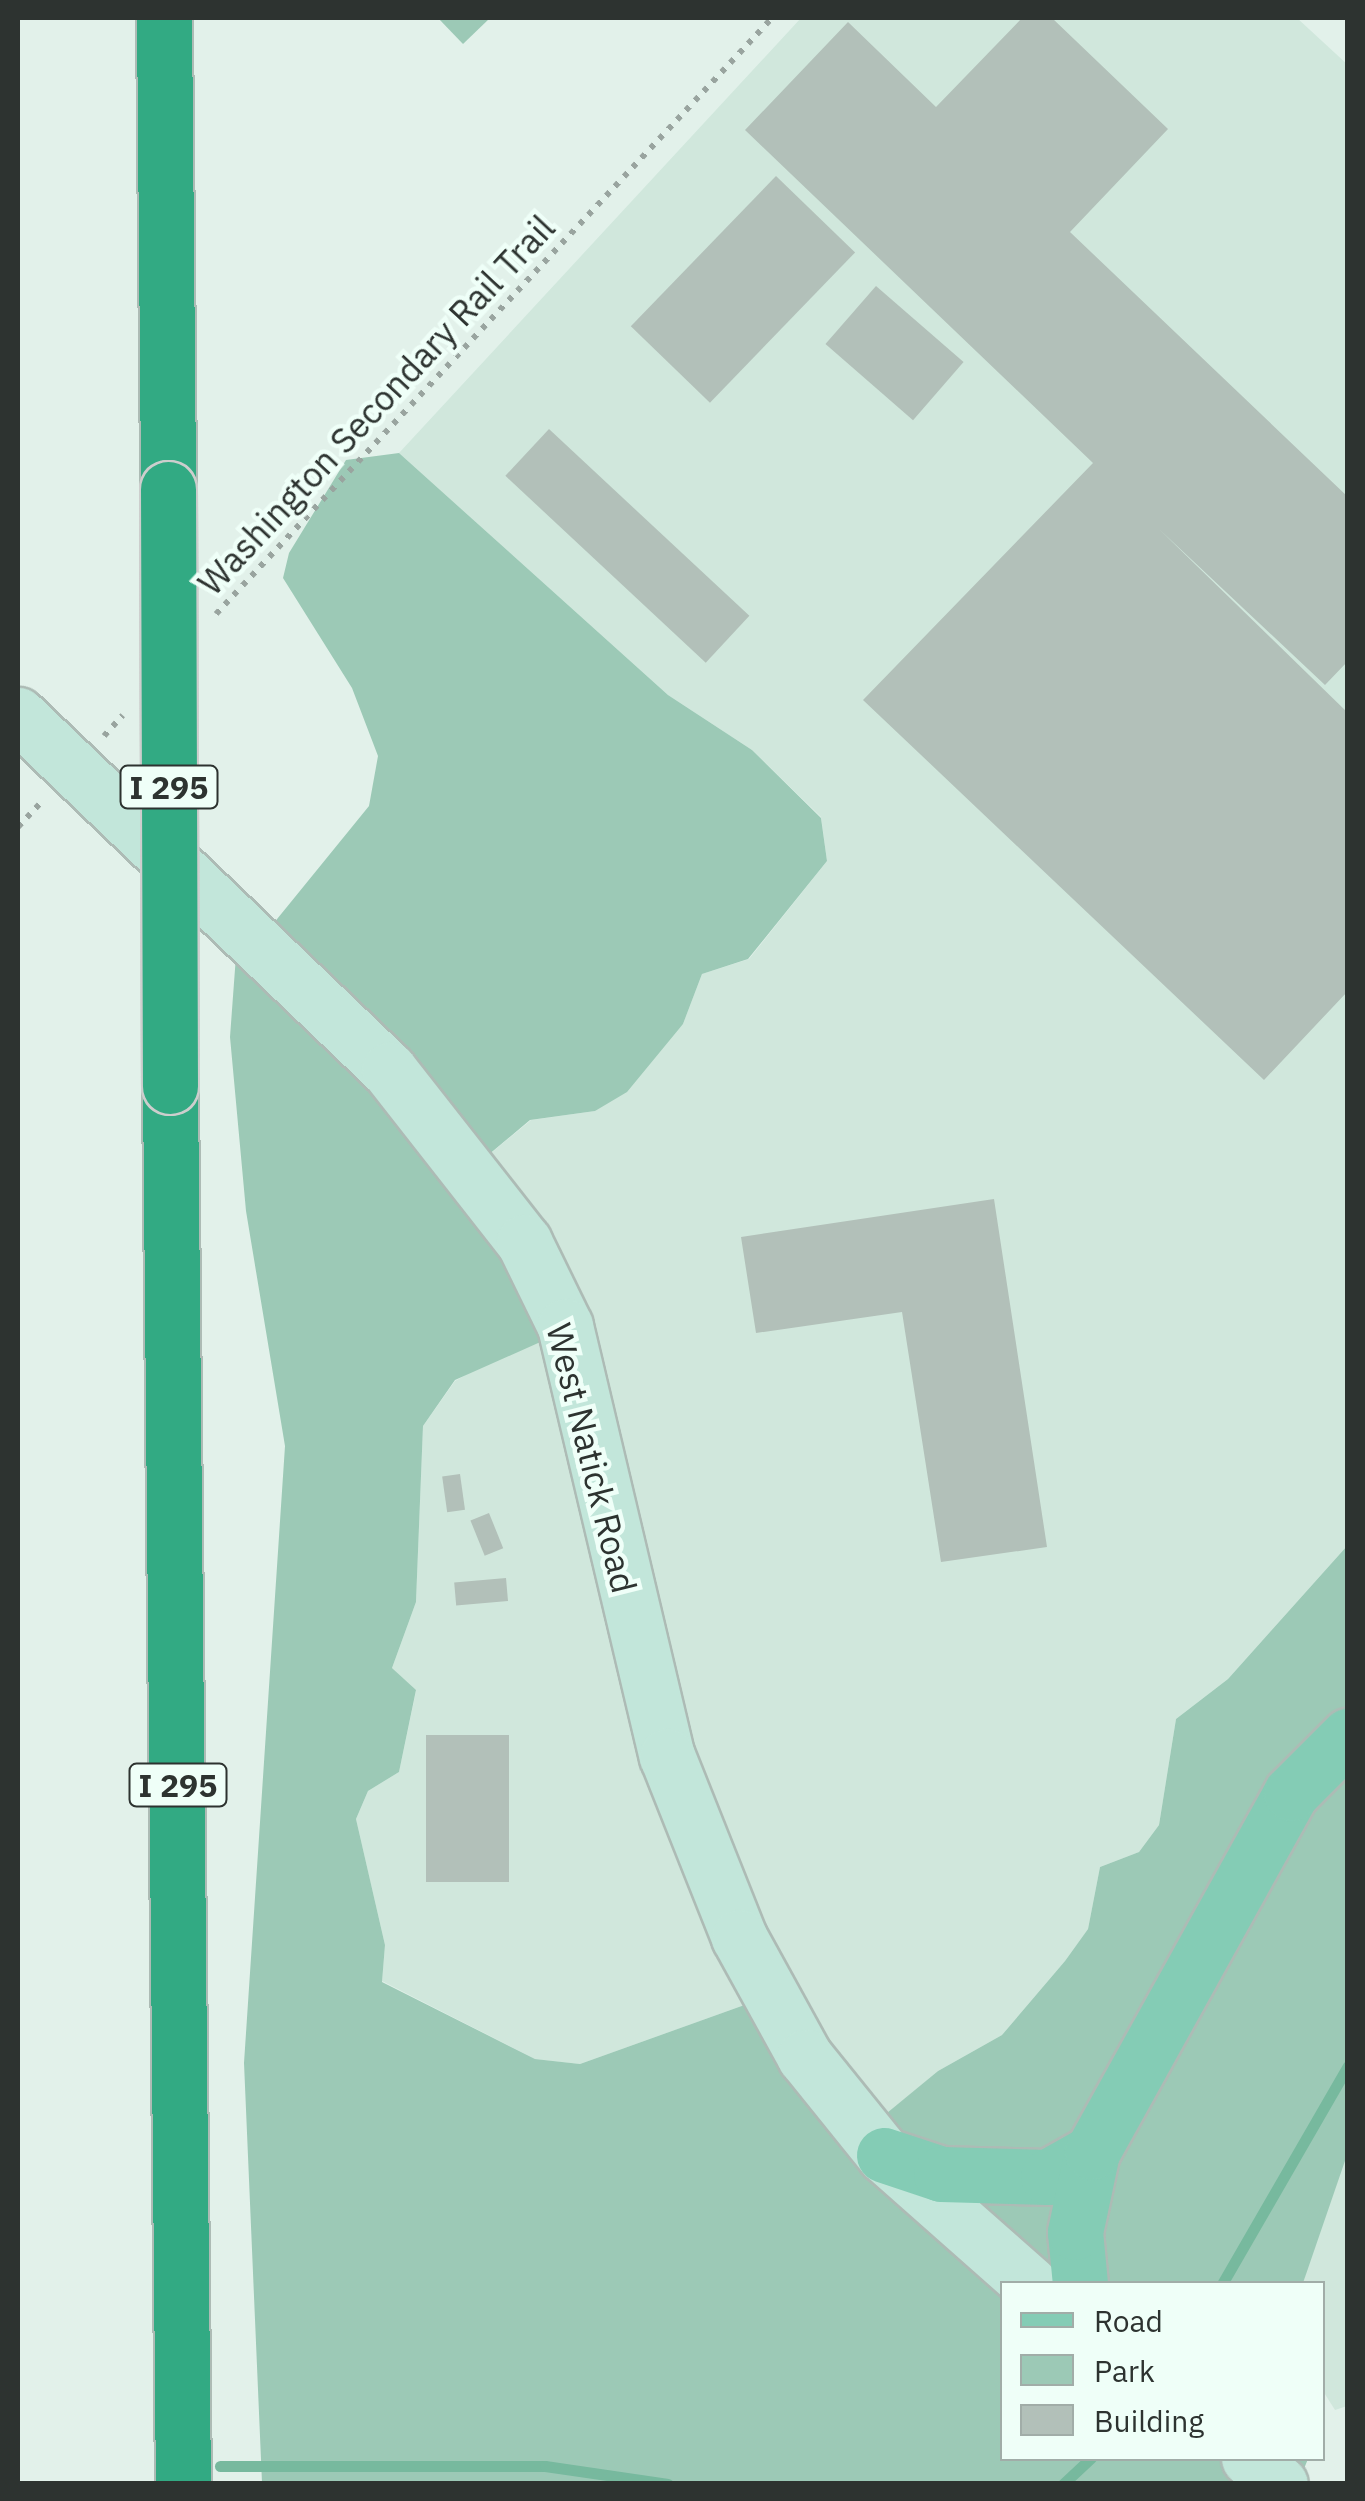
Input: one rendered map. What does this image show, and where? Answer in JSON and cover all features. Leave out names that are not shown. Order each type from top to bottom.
[{"type":"highway","name":"I 295","points":[[164,18],[184,2484]]},
{"type":"main road","points":[[1080,2281],[1075,2232],[1092,2152],[1281,1809],[1348,1736]]},
{"type":"main road","points":[[884,2155],[942,2174],[1048,2176],[1092,2152]]},
{"type":"street","name":"West Natick Road","points":[[18,715],[389,1070],[524,1242],[565,1326],[635,1645],[694,1831],[783,2021],[884,2155],[1027,2281]]},
{"type":"street","points":[[1253,2461],[1280,2484]]},
{"type":"path","name":"Washington Secondary Rail Trail","points":[[202,630],[772,18]]},
{"type":"path","points":[[18,827],[138,699]]},
{"type":"shaded area","points":[[801,18],[1297,18],[1348,65],[1347,1546],[1228,1679],[1176,1719],[1159,1825],[1139,1852],[1100,1867],[1088,1929],[1065,1961],[1002,2035],[938,2071],[870,2128],[750,2003],[580,2064],[535,2059],[382,1981],[385,1945],[356,1819],[368,1791],[399,1772],[416,1691],[392,1668],[416,1602],[423,1426],[455,1381],[484,1365],[468,1172],[531,1120],[595,1111],[683,1024],[702,974],[749,959],[827,861],[821,817],[752,750],[668,695],[399,453]]},
{"type":"shaded area","points":[[1347,2151],[1347,2406],[1335,2410],[1325,2394],[1325,2281],[1304,2281],[1331,2177]]},
{"type":"green space","points":[[438,18],[490,18],[463,44]]},
{"type":"green space","points":[[399,453],[668,695],[752,750],[821,818],[827,861],[748,959],[702,974],[683,1024],[627,1092],[595,1111],[530,1120],[469,1171],[556,1335],[455,1380],[423,1426],[416,1602],[392,1668],[416,1690],[399,1772],[368,1791],[356,1819],[385,1945],[382,1982],[535,2059],[580,2064],[750,2003],[870,2127],[938,2071],[1002,2035],[1065,1961],[1088,1929],[1100,1867],[1139,1852],[1159,1825],[1176,1719],[1228,1679],[1347,1546],[1347,2155],[1304,2281],[1000,2281],[1000,2461],[1307,2461],[1298,2483],[262,2483],[244,2063],[285,1446],[246,1211],[230,1037],[237,942],[260,940],[369,806],[378,756],[352,688],[283,578],[289,553],[346,460]]},
{"type":"building","points":[[1022,18],[1052,18],[1168,129],[1070,232],[1348,497],[1348,661],[1325,685],[1159,529],[1348,713],[1348,991],[1264,1080],[863,700],[1093,463],[745,130],[848,22],[936,107]]},
{"type":"building","points":[[776,176],[855,252],[710,403],[631,326]]},
{"type":"building","points":[[876,286],[964,362],[913,420],[825,344]]},
{"type":"building","points":[[549,429],[749,616],[706,663],[505,476]]},
{"type":"building","points":[[994,1199],[1047,1547],[941,1562],[902,1312],[756,1333],[741,1237]]},
{"type":"building","points":[[460,1474],[465,1510],[447,1512],[442,1477]]},
{"type":"building","points":[[489,1513],[503,1548],[485,1556],[470,1520]]},
{"type":"building","points":[[506,1578],[508,1601],[456,1605],[454,1583]]},
{"type":"building","points":[[426,1735],[509,1735],[509,1882],[426,1882]]},
{"type":"waterway","points":[[1224,2281],[1348,2066]]},
{"type":"waterway","points":[[1063,2484],[1088,2461]]},
{"type":"waterway","points":[[220,2466],[545,2466],[668,2484]]}]
